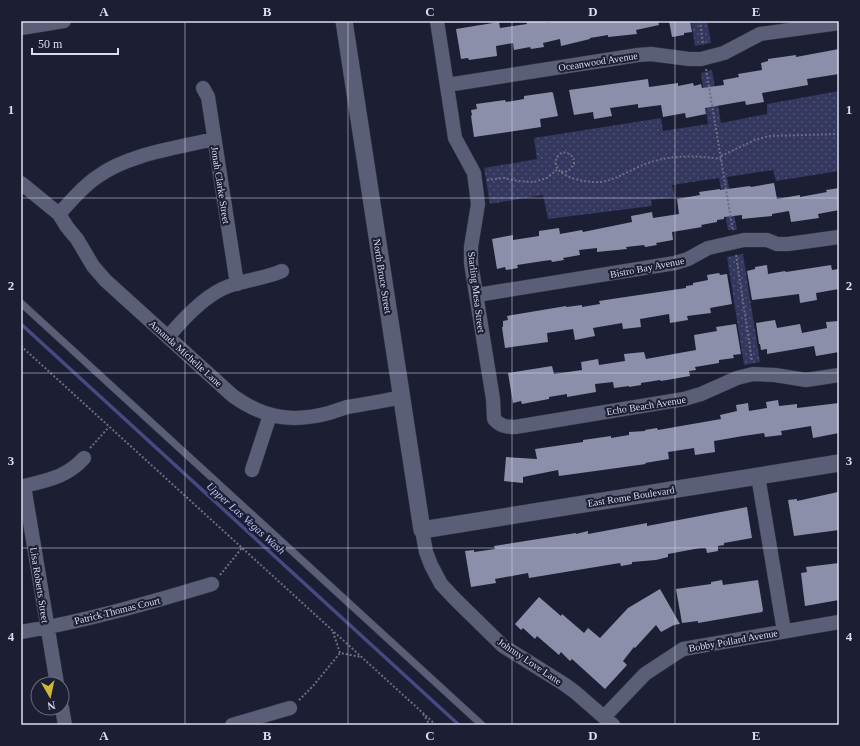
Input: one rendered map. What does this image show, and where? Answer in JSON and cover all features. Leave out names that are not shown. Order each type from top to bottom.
[{"type":"street","points":[[21,28],[64,21]]},
{"type":"street","name":"North Bruce Street","points":[[344,21],[422,530]]},
{"type":"street","name":"Starling Mesa Street","points":[[437,21],[455,138],[474,173],[478,204],[471,247],[471,263],[493,399],[494,419],[498,424]]},
{"type":"street","name":"Oceanwood Avenue","points":[[447,85],[638,55],[651,54],[689,59],[705,58],[724,53],[760,34],[839,23]]},
{"type":"street","name":"Jonah Clarke Street","points":[[203,88],[208,97],[237,284]]},
{"type":"street","points":[[60,214],[84,186],[111,168],[141,156],[214,139]]},
{"type":"street","name":"Amanda Michelle Lane","points":[[21,182],[60,214],[93,266],[105,280],[233,396],[246,405],[280,418],[295,418],[328,413],[345,408],[402,397]]},
{"type":"street","name":"Bistro Bay Avenue","points":[[477,295],[667,265],[688,260],[708,248],[734,241],[757,239],[788,244],[839,237]]},
{"type":"street","points":[[168,337],[186,316],[201,303],[227,286],[282,271]]},
{"type":"street","name":"Echo Beach Avenue","points":[[498,424],[506,427],[515,427],[684,399],[701,394],[737,378],[753,374],[775,375],[806,380],[839,375]]},
{"type":"street","points":[[252,470],[270,415]]},
{"type":"street","points":[[22,486],[54,478],[69,472],[84,458]]},
{"type":"street","name":"East Rome Boulevard","points":[[422,530],[839,463]]},
{"type":"street","points":[[758,476],[784,631]]},
{"type":"street","name":"Lisa Roberts Street","points":[[22,486],[56,676]]},
{"type":"street","name":"Johnny Love Lane","points":[[422,530],[426,552],[431,565],[441,584],[455,599],[504,646],[564,684],[608,721]]},
{"type":"street","name":"Patrick Thomas Court","points":[[21,632],[153,602],[212,584]]},
{"type":"street","name":"Bobby Pollard Avenue","points":[[608,721],[645,674],[683,649],[839,622]]},
{"type":"street","points":[[232,725],[290,708]]},
{"type":"lane","points":[[21,303],[482,725]]},
{"type":"path","points":[[700,21],[753,374]]},
{"type":"path","points":[[561,172],[568,171],[574,164],[574,158],[571,154],[566,152],[558,154],[556,158],[555,164],[558,169],[561,172],[569,176],[593,182],[613,179],[643,165],[667,158],[721,157],[755,140],[769,136],[839,134]]},
{"type":"path","points":[[475,182],[496,178],[534,182],[547,178],[558,169]]},
{"type":"path","points":[[21,346],[436,725]]},
{"type":"path","points":[[84,458],[96,441],[109,427]]},
{"type":"path","points":[[212,584],[242,548]]},
{"type":"path","points":[[332,631],[340,653]]},
{"type":"path","points":[[340,653],[361,657]]},
{"type":"path","points":[[290,708],[313,686],[340,653]]},
{"type":"path","points":[[422,712],[430,725]]},
{"type":"shaded area","points":[[691,21],[707,21],[711,43],[695,46]]},
{"type":"shaded area","points":[[712,70],[721,123],[767,114],[767,104],[839,91],[839,171],[776,181],[773,170],[727,177],[737,230],[728,230],[719,178],[672,185],[675,197],[651,200],[652,206],[548,219],[543,195],[490,204],[484,168],[537,159],[534,138],[661,118],[663,131],[708,124],[701,73]]},
{"type":"shaded area","points":[[743,254],[760,362],[744,365],[727,257]]},
{"type":"building","points":[[526,21],[547,21],[547,23],[556,21],[658,21],[659,25],[636,30],[637,34],[608,37],[608,35],[561,46],[560,39],[543,43],[544,47],[531,49],[530,47],[514,50],[513,43],[496,46],[497,56],[469,60],[468,58],[461,59],[456,29],[499,22],[500,28],[527,24]]},
{"type":"building","points":[[669,21],[690,21],[692,32],[672,37]]},
{"type":"building","points":[[839,49],[839,74],[807,79],[808,85],[762,93],[764,102],[746,105],[745,101],[705,108],[706,114],[686,118],[685,113],[663,117],[661,105],[638,108],[638,104],[610,108],[612,116],[594,119],[593,112],[574,115],[569,90],[648,79],[649,87],[678,83],[678,86],[693,83],[694,86],[701,84],[702,88],[724,85],[723,80],[739,77],[738,74],[762,70],[761,63],[768,61],[768,59],[796,55],[796,57]]},
{"type":"building","points":[[552,92],[558,116],[540,119],[541,127],[474,137],[471,110],[477,109],[476,104],[505,100],[506,102],[524,99],[524,96]]},
{"type":"building","points":[[774,183],[777,199],[800,195],[800,197],[839,188],[839,210],[818,214],[819,218],[791,222],[789,211],[772,214],[772,216],[742,219],[742,215],[724,217],[724,219],[717,220],[717,222],[701,225],[702,227],[672,232],[673,240],[656,243],[657,245],[645,247],[644,245],[626,247],[627,249],[597,252],[597,248],[579,250],[580,255],[563,258],[564,260],[552,262],[551,260],[517,265],[518,268],[506,270],[505,267],[497,269],[492,239],[513,235],[513,240],[539,236],[539,231],[559,228],[560,234],[582,230],[583,232],[632,222],[631,216],[652,212],[653,218],[679,214],[677,199],[700,195],[699,192],[751,187]]},
{"type":"building","points":[[767,265],[768,274],[831,265],[832,270],[839,269],[839,289],[816,293],[817,300],[800,303],[799,294],[752,300],[747,271],[755,269],[755,267]]},
{"type":"building","points":[[719,273],[720,275],[727,274],[732,304],[710,308],[711,313],[687,316],[688,320],[670,323],[669,314],[640,319],[641,327],[623,329],[622,323],[593,328],[595,336],[575,340],[573,329],[547,333],[548,342],[505,348],[502,327],[503,321],[508,320],[507,316],[566,306],[582,305],[582,307],[600,304],[599,301],[686,288],[686,286],[693,285],[693,283],[708,280],[707,275]]},
{"type":"building","points":[[775,320],[777,328],[800,324],[802,333],[827,328],[826,322],[839,321],[839,352],[816,356],[814,346],[767,354],[767,349],[761,350],[756,323]]},
{"type":"building","points":[[736,324],[741,354],[733,355],[734,358],[719,360],[719,363],[695,367],[696,370],[689,371],[690,376],[641,383],[641,385],[629,387],[614,388],[613,382],[595,384],[596,392],[567,397],[567,394],[522,404],[521,401],[513,403],[508,373],[552,366],[554,374],[582,370],[581,362],[598,359],[599,365],[625,361],[624,354],[644,352],[646,359],[696,350],[694,335],[717,331],[716,327]]},
{"type":"building","points":[[778,400],[779,406],[797,404],[797,408],[839,403],[839,433],[813,438],[811,426],[781,431],[782,435],[765,437],[764,433],[714,441],[715,452],[695,455],[694,448],[668,452],[669,459],[645,463],[646,464],[559,476],[558,470],[523,477],[523,483],[504,481],[506,457],[537,459],[535,449],[583,442],[583,440],[629,435],[629,432],[645,431],[657,428],[658,430],[721,419],[720,415],[737,411],[736,405],[748,403],[749,411],[767,408],[766,402]]},
{"type":"building","points":[[838,492],[839,530],[794,536],[788,500],[797,499],[797,501]]},
{"type":"building","points":[[747,507],[752,538],[724,543],[724,545],[718,546],[718,551],[707,553],[706,548],[700,548],[668,554],[668,557],[656,560],[632,562],[632,564],[621,566],[620,563],[529,578],[528,573],[495,579],[496,583],[471,587],[465,551],[474,550],[474,552],[495,549],[494,546],[588,531],[588,534],[647,523],[647,526]]},
{"type":"building","points":[[839,563],[839,600],[805,606],[801,573],[807,572],[806,567]]},
{"type":"building","points":[[722,580],[723,585],[758,580],[763,610],[762,612],[698,623],[698,621],[682,623],[676,589],[711,584],[711,582]]},
{"type":"building","points":[[660,589],[680,624],[674,625],[661,632],[656,625],[635,648],[634,647],[623,661],[627,665],[605,689],[572,659],[570,661],[561,652],[559,655],[537,636],[535,639],[523,628],[521,630],[515,624],[539,597],[584,633],[588,628],[600,638],[628,608]]},
{"type":"waterway","name":"Upper Las Vegas Wash","points":[[21,324],[459,725]]}]
